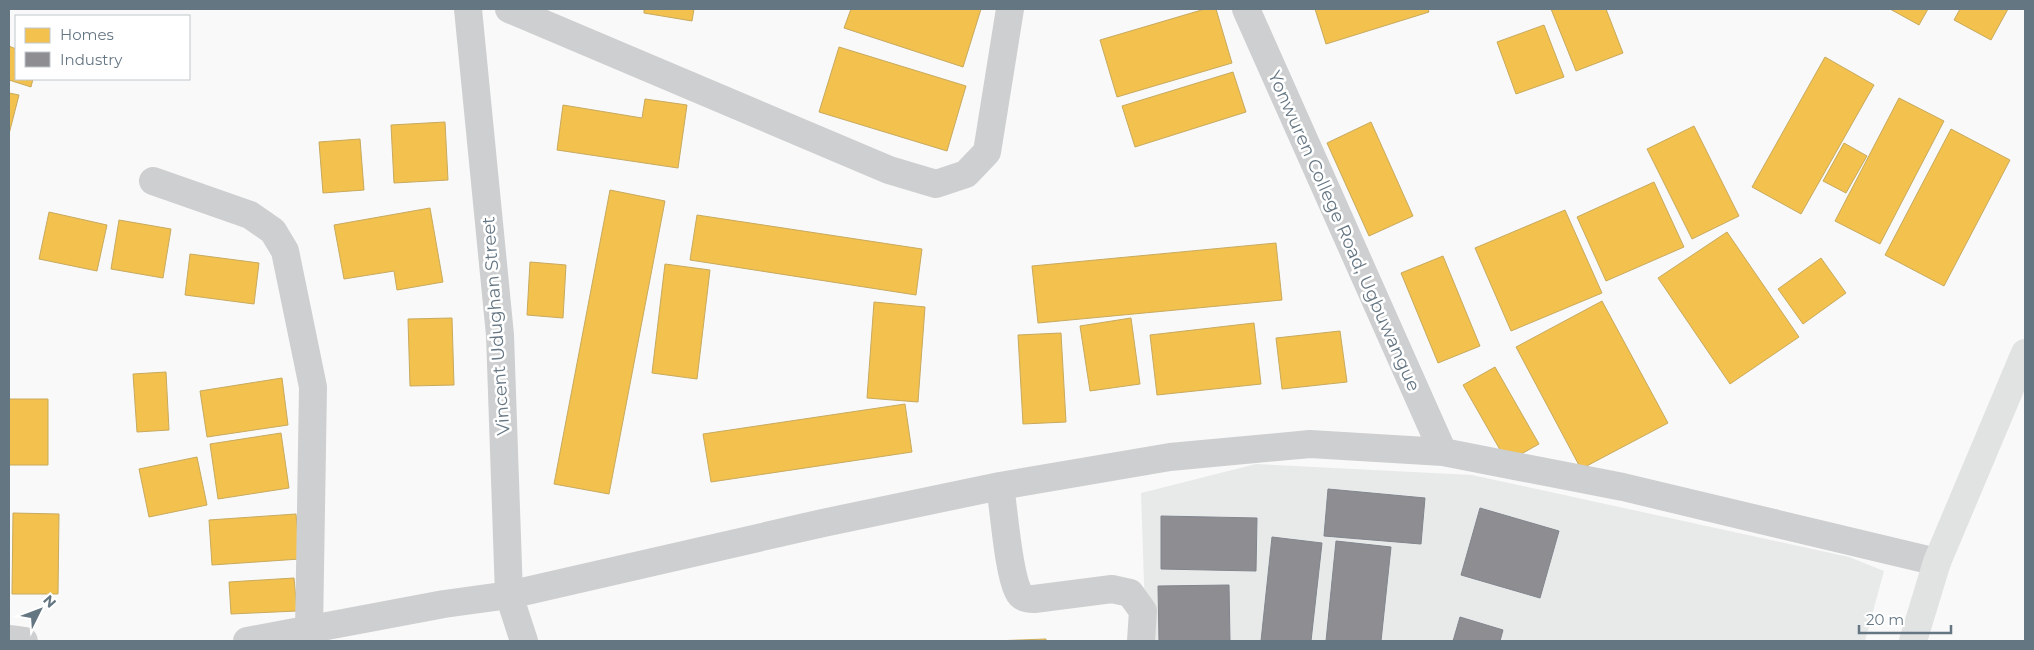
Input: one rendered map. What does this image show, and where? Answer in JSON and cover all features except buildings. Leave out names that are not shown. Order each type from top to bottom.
[{"type":"main road","points":[[1913,641],[1937,562],[2025,353]]},
{"type":"street","name":"Vincent Udughan Street","points":[[468,9],[500,335],[509,595],[524,641]]},
{"type":"street","points":[[509,9],[889,170],[936,184],[966,174],[987,152],[1010,9]]},
{"type":"street","name":"Yonwuren College Road, Ugbuwangue","points":[[1246,9],[1443,452]]},
{"type":"street","points":[[153,181],[250,215],[273,231],[285,251],[313,388],[308,631]]},
{"type":"street","points":[[247,641],[444,604],[509,595],[823,523],[1000,486],[1170,457],[1310,444],[1443,452],[1623,487],[1937,562]]},
{"type":"street","points":[[1000,486],[1011,563],[1018,591],[1025,598],[1034,599],[1112,589],[1130,593],[1142,611],[1141,641]]},
{"type":"street","points":[[9,640],[24,641]]},
{"type":"shaded area","points":[[1256,464],[1472,475],[1849,557],[1884,571],[1865,641],[1146,641],[1141,493]]}]
